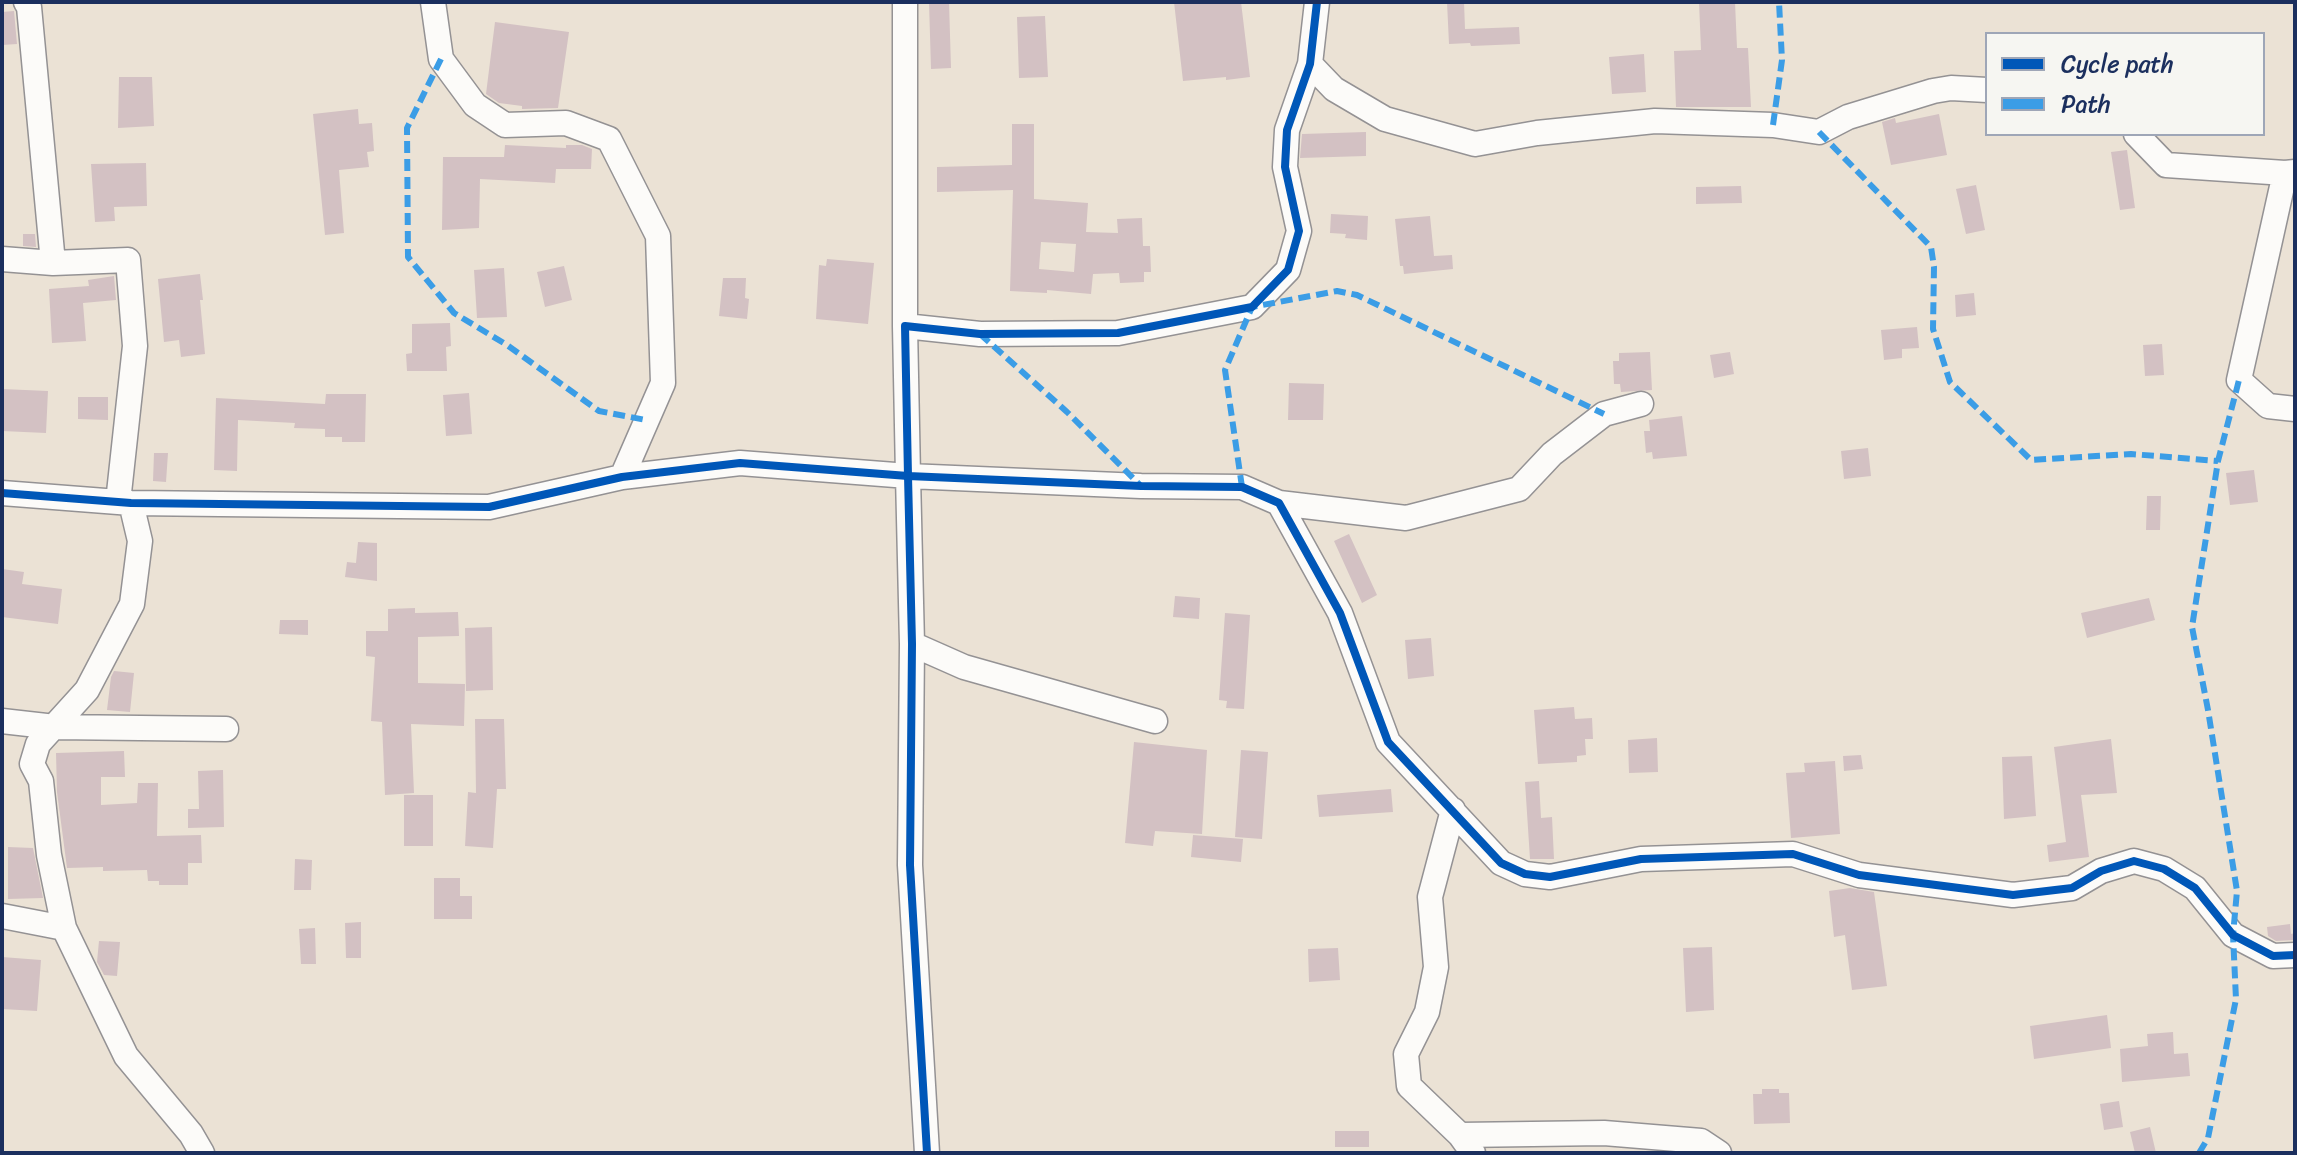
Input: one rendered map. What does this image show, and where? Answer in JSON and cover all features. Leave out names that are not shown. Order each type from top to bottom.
[{"type":"street","points":[[26,2],[29,7],[53,263]]},
{"type":"street","points":[[433,2],[441,59],[475,105],[505,125],[566,123],[609,139],[658,236],[663,383],[622,477]]},
{"type":"street","points":[[905,2],[905,326],[912,644],[910,865],[927,1153]]},
{"type":"street","points":[[905,326],[980,334],[1118,333],[1252,307],[1288,270],[1299,231],[1285,167],[1287,130],[1310,64],[1317,2]]},
{"type":"street","points":[[1310,64],[1334,89],[1385,119],[1475,144],[1537,133],[1655,121],[1773,125],[1819,132],[1848,117],[1933,91],[1951,88],[1985,90]]},
{"type":"street","points":[[2138,136],[2166,165],[2290,172],[2239,380],[2268,406],[2295,409]]},
{"type":"street","points":[[2,259],[53,263],[128,260],[135,346],[125,502],[140,541],[132,604],[87,690],[38,744],[32,764],[41,781],[49,855],[64,928],[126,1056],[191,1134],[202,1153]]},
{"type":"street","points":[[2,493],[125,502],[489,507],[622,477],[740,463],[908,476],[1242,487],[1279,503],[1406,518],[1519,489],[1552,454],[1604,414],[1641,404]]},
{"type":"street","points":[[1279,503],[1340,613],[1388,742],[1501,863],[1525,874],[1550,877],[1641,859],[1793,854],[1859,875],[2013,895],[2072,888],[2101,871],[2134,861],[2164,869],[2195,888],[2233,935],[2273,956],[2295,955]]},
{"type":"street","points":[[912,644],[964,667],[1155,721]]},
{"type":"street","points":[[2,721],[55,727],[226,729]]},
{"type":"street","points":[[1453,810],[1430,897],[1436,967],[1427,1012],[1406,1054],[1409,1086],[1466,1144],[1604,1133],[1701,1141],[1719,1153]]},
{"type":"street","points":[[2,916],[64,928]]},
{"type":"building","points":[[929,2],[949,2],[951,68],[931,69]]},
{"type":"building","points":[[1174,2],[1241,2],[1250,77],[1183,81]]},
{"type":"building","points":[[1447,2],[1464,2],[1465,29],[1519,27],[1520,44],[1449,44]]},
{"type":"building","points":[[1699,2],[1735,2],[1737,48],[1748,48],[1751,107],[1676,107],[1674,51],[1701,50]]},
{"type":"building","points":[[14,11],[17,44],[2,45],[2,12]]},
{"type":"building","points":[[1045,16],[1048,77],[1019,78],[1017,17]]},
{"type":"building","points":[[495,22],[569,32],[558,108],[522,109],[522,106],[499,103],[486,94]]},
{"type":"building","points":[[1644,54],[1646,92],[1612,94],[1609,57]]},
{"type":"building","points":[[119,77],[152,77],[154,126],[118,128]]},
{"type":"building","points":[[358,109],[359,124],[372,123],[374,151],[367,152],[369,167],[339,170],[344,233],[325,235],[313,114]]},
{"type":"building","points":[[1939,114],[1947,155],[1891,165],[1882,122],[1895,118],[1896,123]]},
{"type":"building","points":[[1012,124],[1034,124],[1034,199],[1088,203],[1086,232],[1118,233],[1117,219],[1142,218],[1143,246],[1150,246],[1151,272],[1144,272],[1144,282],[1120,283],[1119,273],[1093,274],[1091,294],[1010,291],[1013,190],[937,192],[937,167],[1012,165]],"holes":[[[1041,242],[1076,244],[1074,272],[1039,269]]]},
{"type":"building","points":[[1366,132],[1366,156],[1300,158],[1302,134]]},
{"type":"building","points":[[505,145],[566,148],[566,145],[582,145],[592,149],[591,169],[556,169],[555,183],[480,179],[479,228],[442,230],[443,157],[504,157]]},
{"type":"building","points":[[2127,150],[2135,208],[2120,210],[2111,152]]},
{"type":"building","points":[[146,163],[147,206],[114,207],[115,221],[95,222],[91,164]]},
{"type":"building","points":[[1976,185],[1985,230],[1966,234],[1956,189]]},
{"type":"building","points":[[1741,186],[1742,203],[1696,204],[1696,187]]},
{"type":"building","points":[[1331,214],[1368,216],[1367,240],[1330,233]]},
{"type":"building","points":[[1430,216],[1434,256],[1452,255],[1453,269],[1404,274],[1403,266],[1400,266],[1395,219]]},
{"type":"building","points":[[23,234],[35,234],[36,247],[23,246]]},
{"type":"building","points":[[827,259],[874,263],[868,324],[816,319],[819,265],[826,266]]},
{"type":"building","points":[[564,266],[572,300],[545,307],[537,272]]},
{"type":"building","points":[[504,268],[507,317],[477,318],[474,270]]},
{"type":"building","points":[[200,274],[205,354],[181,357],[179,340],[164,342],[158,279]]},
{"type":"building","points":[[114,276],[116,300],[83,303],[86,341],[52,343],[49,289],[89,286],[88,280]]},
{"type":"building","points":[[723,278],[746,278],[745,298],[749,299],[747,319],[719,316]]},
{"type":"building","points":[[1974,293],[1976,315],[1956,317],[1955,295]]},
{"type":"building","points":[[450,323],[451,346],[446,347],[447,371],[407,371],[406,354],[412,353],[412,324]]},
{"type":"building","points":[[1917,327],[1919,348],[1902,349],[1902,358],[1884,360],[1881,330]]},
{"type":"building","points":[[2162,344],[2164,375],[2145,376],[2143,345]]},
{"type":"building","points":[[1650,352],[1652,390],[1621,392],[1620,384],[1614,384],[1613,361],[1619,361],[1619,353]]},
{"type":"building","points":[[1730,352],[1734,374],[1714,378],[1710,355]]},
{"type":"building","points":[[1289,383],[1324,384],[1323,420],[1288,420]]},
{"type":"building","points":[[2,389],[48,391],[46,433],[2,431]]},
{"type":"building","points":[[469,393],[472,434],[446,436],[443,395]]},
{"type":"building","points":[[326,394],[366,394],[365,442],[342,442],[342,437],[325,437],[325,429],[294,428],[295,423],[238,420],[237,471],[214,470],[216,398],[325,404]]},
{"type":"building","points":[[78,397],[108,397],[108,420],[78,419]]},
{"type":"building","points":[[1682,416],[1687,456],[1653,459],[1652,452],[1646,453],[1644,431],[1650,431],[1649,420]]},
{"type":"building","points":[[1868,448],[1871,476],[1844,479],[1841,451]]},
{"type":"building","points":[[154,453],[168,453],[166,482],[153,481]]},
{"type":"building","points":[[2254,470],[2258,502],[2230,505],[2226,473]]},
{"type":"building","points":[[2147,496],[2161,496],[2160,530],[2146,530]]},
{"type":"building","points":[[1349,534],[1377,595],[1362,603],[1334,541]]},
{"type":"building","points":[[358,542],[377,543],[377,581],[345,577],[347,562],[356,563]]},
{"type":"building","points":[[2,569],[24,572],[22,584],[62,589],[58,624],[2,617]]},
{"type":"building","points":[[1175,596],[1200,598],[1199,619],[1173,617]]},
{"type":"building","points":[[2149,598],[2155,620],[2087,638],[2081,613]]},
{"type":"building","points":[[415,608],[415,613],[458,612],[459,636],[418,637],[418,683],[465,684],[464,726],[411,724],[414,793],[385,795],[382,722],[371,721],[375,657],[366,656],[366,631],[388,631],[388,609]]},
{"type":"building","points":[[1225,613],[1250,615],[1244,709],[1226,708],[1227,701],[1219,700]]},
{"type":"building","points":[[280,620],[308,620],[308,635],[279,634]]},
{"type":"building","points":[[492,627],[493,690],[466,691],[465,628]]},
{"type":"building","points":[[1431,638],[1434,676],[1408,679],[1405,640]]},
{"type":"building","points":[[114,671],[134,673],[130,712],[107,710]]},
{"type":"building","points":[[1574,707],[1575,719],[1592,718],[1593,739],[1585,739],[1586,755],[1577,756],[1577,762],[1538,764],[1534,710]]},
{"type":"building","points":[[475,719],[504,719],[506,789],[497,789],[493,848],[465,846],[468,792],[476,793]]},
{"type":"building","points":[[1657,738],[1658,772],[1629,773],[1628,740]]},
{"type":"building","points":[[2111,739],[2117,793],[2081,795],[2089,857],[2049,862],[2047,845],[2066,842],[2054,747]]},
{"type":"building","points":[[1134,742],[1207,750],[1202,834],[1155,831],[1153,846],[1125,843]]},
{"type":"building","points":[[1241,750],[1268,752],[1262,839],[1235,837]]},
{"type":"building","points":[[124,751],[125,777],[101,777],[101,805],[137,803],[138,783],[158,783],[157,836],[201,835],[202,863],[188,863],[188,885],[159,885],[159,881],[148,881],[147,870],[67,868],[57,792],[56,753]]},
{"type":"building","points":[[1861,755],[1863,769],[1844,771],[1843,756]]},
{"type":"building","points":[[2032,756],[2036,816],[2004,819],[2002,757]]},
{"type":"building","points":[[1835,761],[1840,834],[1791,838],[1786,773],[1805,772],[1804,763]]},
{"type":"building","points":[[223,770],[224,827],[188,828],[188,809],[199,809],[198,771]]},
{"type":"building","points":[[1539,781],[1541,818],[1552,817],[1554,859],[1530,859],[1525,782]]},
{"type":"building","points":[[1391,789],[1393,812],[1319,817],[1317,795]]},
{"type":"building","points":[[404,795],[433,795],[433,846],[404,846]]},
{"type":"building","points":[[1193,835],[1243,839],[1241,862],[1191,857]]},
{"type":"building","points":[[8,847],[33,848],[43,898],[8,899]]},
{"type":"building","points":[[295,859],[312,860],[311,890],[294,890]]},
{"type":"building","points":[[434,878],[460,878],[460,896],[472,896],[472,919],[434,919]]},
{"type":"building","points":[[1850,888],[1874,892],[1887,986],[1852,990],[1845,935],[1834,937],[1829,891]]},
{"type":"building","points":[[361,922],[361,958],[346,958],[345,923]]},
{"type":"building","points":[[2290,924],[2295,940],[2276,941],[2268,936],[2267,927]]},
{"type":"building","points":[[315,928],[316,964],[301,964],[299,929]]},
{"type":"building","points":[[99,941],[120,942],[117,976],[104,975],[97,962]]},
{"type":"building","points":[[1712,947],[1714,1010],[1686,1012],[1683,948]]},
{"type":"building","points":[[1338,948],[1340,980],[1309,982],[1308,949]]},
{"type":"building","points":[[2,957],[41,960],[37,1011],[2,1009]]},
{"type":"building","points":[[2107,1015],[2111,1048],[2034,1059],[2030,1026]]},
{"type":"building","points":[[2173,1032],[2174,1054],[2188,1053],[2190,1076],[2122,1082],[2120,1049],[2148,1046],[2147,1034]]},
{"type":"building","points":[[1762,1089],[1779,1089],[1779,1093],[1789,1093],[1790,1123],[1754,1124],[1753,1094],[1762,1094]]},
{"type":"building","points":[[2119,1101],[2123,1127],[2104,1130],[2100,1104]]},
{"type":"building","points":[[2150,1127],[2156,1153],[2135,1153],[2130,1132]]},
{"type":"building","points":[[1335,1131],[1369,1131],[1369,1147],[1335,1147]]},
{"type":"marked path","points":[[1773,125],[1782,60],[1779,2]]},
{"type":"marked path","points":[[441,59],[407,128],[408,257],[454,313],[507,345],[599,411],[646,420]]},
{"type":"marked path","points":[[1819,132],[1931,247],[1934,267],[1933,329],[1950,382],[2031,460],[2131,454],[2218,461]]},
{"type":"marked path","points":[[1242,487],[1225,370],[1252,307],[1337,291],[1357,295],[1604,414]]},
{"type":"marked path","points":[[980,334],[1067,412],[1141,486]]},
{"type":"marked path","points":[[2199,1153],[2208,1138],[2236,999],[2233,935],[2237,891],[2192,627],[2218,461],[2239,380]]},
{"type":"cycle path","points":[[2,493],[131,503],[489,507],[622,477],[740,463],[908,476],[905,326],[980,334],[1118,333],[1252,307],[1288,270],[1299,231],[1285,167],[1287,130],[1310,64],[1317,2]]},
{"type":"cycle path","points":[[927,1153],[910,865],[912,644],[908,476],[1242,487],[1279,503],[1340,613],[1388,742],[1501,863],[1525,874],[1550,877],[1641,859],[1793,854],[1859,875],[2013,895],[2072,888],[2101,871],[2134,861],[2164,869],[2195,888],[2233,935],[2273,956],[2295,955]]}]
